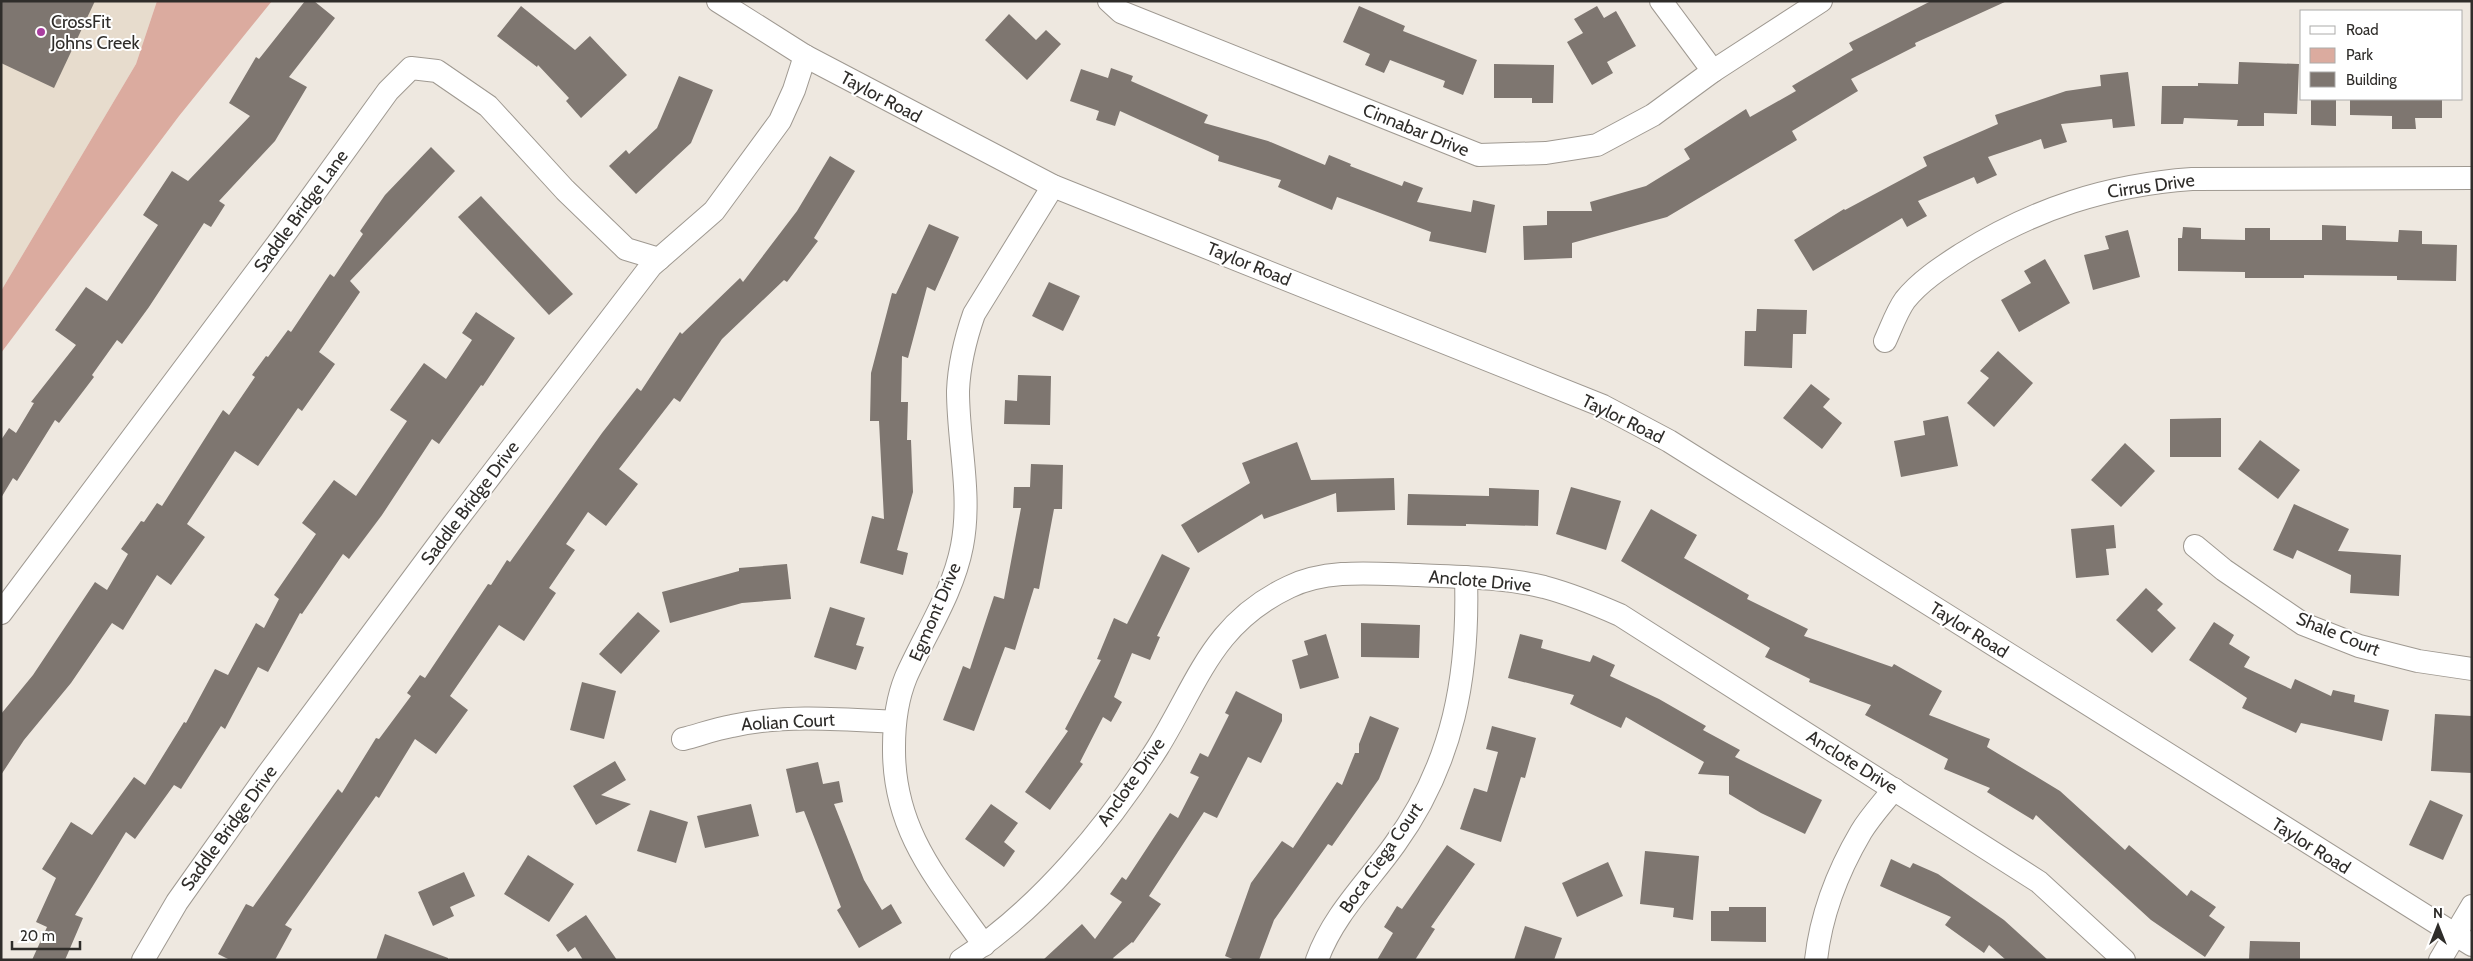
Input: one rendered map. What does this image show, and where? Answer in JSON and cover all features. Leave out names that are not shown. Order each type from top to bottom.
[{"type":"street","name":"Taylor Road","points":[[718,1],[805,56],[1053,186],[1603,406],[1669,441],[2463,940]]},
{"type":"street","name":"Cinnabar Drive","points":[[1109,1],[1121,12],[1479,155],[1546,153],[1597,144],[1653,115],[1713,71],[1821,1]]},
{"type":"street","points":[[1661,1],[1713,71]]},
{"type":"street","name":"Saddle Bridge Drive","points":[[143,960],[177,902],[273,767],[452,526],[659,259],[714,211],[780,121],[794,90],[805,56]]},
{"type":"street","name":"Saddle Bridge Lane","points":[[1,613],[278,243],[388,91],[411,68],[437,71],[488,106],[565,190],[626,249],[659,259]]},
{"type":"street","name":"Cirrus Drive","points":[[1885,341],[1905,300],[1938,269],[1980,243],[2023,221],[2068,202],[2109,190],[2151,182],[2192,179],[2472,178]]},
{"type":"street","name":"Egmont Drive","points":[[984,945],[926,864],[907,827],[894,776],[894,722],[906,679],[949,590],[962,546],[966,500],[958,390],[968,332],[974,314],[1053,186]]},
{"type":"street","name":"Shale Court","points":[[2195,546],[2224,570],[2303,624],[2359,646],[2418,661],[2472,669]]},
{"type":"street","name":"Anclote Drive","points":[[962,960],[984,945],[1035,902],[1100,829],[1157,747],[1212,650],[1226,631],[1248,610],[1290,586],[1331,575],[1361,573],[1505,580],[1544,587],[1583,599],[1620,615],[2039,882],[2124,960]]},
{"type":"street","name":"Boca Ciega Court","points":[[1317,960],[1322,946],[1348,901],[1380,866],[1404,832],[1425,795],[1442,756],[1456,709],[1464,668],[1467,626],[1466,577]]},
{"type":"street","name":"Aolian Court","points":[[683,739],[733,726],[774,720],[834,719],[894,722]]},
{"type":"street","points":[[1816,960],[1819,936],[1834,884],[1861,832],[1894,789]]},
{"type":"street","points":[[2440,960],[2463,940],[2472,906]]},
{"type":"shaded area","points":[[1,1],[157,1],[136,64],[1,291]]},
{"type":"green space","points":[[157,1],[272,1],[179,116],[1,353],[1,291],[136,64]]},
{"type":"building","name":"CrossFit Johns Creek","points":[[1,1],[95,1],[54,88],[1,63]]},
{"type":"building","points":[[305,1],[314,1],[335,18],[289,77],[307,87],[275,141],[219,201],[225,205],[211,227],[204,223],[149,307],[122,344],[117,340],[92,375],[94,377],[59,423],[55,420],[17,481],[13,478],[1,498],[1,440],[9,428],[16,433],[34,403],[31,402],[76,345],[55,330],[86,287],[107,301],[158,225],[143,215],[172,171],[188,181],[250,116],[229,103],[256,57],[259,59]]},
{"type":"building","points":[[1931,1],[2007,1],[1915,43],[1916,46],[1851,79],[1858,91],[1792,131],[1797,140],[1667,217],[1572,243],[1572,258],[1524,260],[1523,226],[1547,225],[1547,211],[1592,211],[1590,202],[1646,186],[1690,159],[1684,149],[1746,109],[1750,117],[1796,91],[1792,86],[1853,50],[1849,43]]},
{"type":"building","points":[[521,6],[575,50],[590,36],[627,75],[581,118],[566,101],[569,98],[538,65],[537,67],[497,36]]},
{"type":"building","points":[[1359,6],[1405,26],[1403,31],[1477,60],[1463,95],[1443,87],[1445,81],[1390,60],[1384,73],[1365,65],[1370,54],[1343,42]]},
{"type":"building","points":[[1597,6],[1604,18],[1616,11],[1636,46],[1607,62],[1613,73],[1592,85],[1567,42],[1583,33],[1574,19]]},
{"type":"building","points":[[1009,14],[1036,40],[1046,30],[1061,44],[1027,80],[985,40]]},
{"type":"building","points":[[2239,62],[2299,64],[2297,114],[2264,113],[2264,126],[2237,126],[2238,120],[2184,118],[2183,124],[2161,124],[2162,86],[2198,86],[2198,83],[2238,84]]},
{"type":"building","points":[[1494,64],[1554,65],[1553,103],[1532,103],[1532,98],[1494,98]]},
{"type":"building","points":[[1111,68],[1133,76],[1131,81],[1208,115],[1204,123],[1268,141],[1325,165],[1329,155],[1351,164],[1350,166],[1402,186],[1404,181],[1423,188],[1417,202],[1471,212],[1473,200],[1495,205],[1486,253],[1429,241],[1431,232],[1337,197],[1332,210],[1278,187],[1281,180],[1218,161],[1219,156],[1120,111],[1115,126],[1096,120],[1099,111],[1070,101],[1081,69],[1108,78]]},
{"type":"building","points":[[2128,72],[2135,126],[2113,128],[2112,119],[2061,124],[2067,142],[2044,149],[2041,139],[1988,157],[1997,175],[1977,184],[1974,177],[1918,201],[1927,216],[1907,227],[1902,218],[1813,271],[1794,240],[1844,209],[1927,166],[1923,157],[1998,124],[1995,115],[2066,91],[2101,86],[2100,75]]},
{"type":"building","points":[[679,76],[713,90],[691,143],[636,194],[609,166],[626,150],[629,154],[657,128]]},
{"type":"building","points":[[2311,100],[2336,100],[2336,126],[2311,125]]},
{"type":"building","points":[[2350,100],[2442,100],[2442,118],[2415,118],[2416,129],[2392,129],[2392,116],[2350,115]]},
{"type":"building","points":[[431,147],[455,171],[350,281],[360,292],[319,352],[335,364],[302,411],[298,408],[258,466],[235,451],[187,524],[205,537],[171,585],[157,575],[123,630],[112,623],[71,683],[24,740],[1,775],[1,714],[33,675],[95,582],[107,590],[128,554],[121,549],[141,521],[144,522],[157,503],[162,506],[223,410],[229,415],[255,377],[252,375],[266,356],[268,357],[288,330],[291,332],[330,274],[334,277],[363,234],[360,231],[385,195]]},
{"type":"building","points":[[830,156],[855,171],[814,238],[818,241],[787,282],[784,280],[722,339],[680,402],[674,398],[619,469],[638,484],[606,526],[588,512],[566,544],[575,550],[549,588],[556,593],[524,641],[499,625],[450,696],[468,710],[436,754],[415,739],[379,798],[376,796],[285,925],[292,929],[275,960],[230,960],[218,954],[246,904],[253,907],[338,789],[342,793],[376,738],[379,739],[411,696],[407,693],[420,675],[425,678],[488,584],[491,585],[507,560],[510,562],[602,433],[637,388],[641,391],[680,332],[682,334],[740,278],[743,282],[797,211]]},
{"type":"building","points":[[481,196],[573,294],[549,315],[458,217]]},
{"type":"building","points":[[929,224],[959,237],[935,291],[927,287],[908,358],[902,356],[901,402],[908,402],[907,440],[911,440],[913,492],[897,550],[908,553],[903,575],[860,563],[872,516],[884,519],[879,421],[870,421],[871,373],[892,293],[896,294]]},
{"type":"building","points":[[2322,225],[2346,226],[2346,240],[2398,242],[2399,230],[2422,231],[2422,244],[2457,245],[2456,281],[2397,280],[2397,276],[2304,275],[2304,278],[2245,278],[2245,272],[2178,271],[2178,238],[2182,238],[2183,227],[2201,228],[2201,239],[2245,240],[2245,228],[2270,228],[2270,240],[2322,240]]},
{"type":"building","points":[[2128,230],[2140,277],[2093,290],[2084,255],[2109,249],[2105,236]]},
{"type":"building","points":[[2045,259],[2070,303],[2019,332],[2001,300],[2031,283],[2024,271]]},
{"type":"building","points":[[1049,282],[1080,296],[1063,331],[1032,316]]},
{"type":"building","points":[[1757,309],[1807,310],[1806,334],[1793,334],[1792,368],[1744,366],[1745,331],[1756,331]]},
{"type":"building","points":[[476,312],[515,338],[483,386],[481,385],[439,444],[432,439],[382,515],[349,559],[343,554],[302,614],[300,613],[268,672],[258,667],[225,729],[221,726],[181,789],[174,785],[135,839],[126,832],[75,915],[83,918],[65,960],[32,960],[47,927],[36,922],[56,878],[42,869],[71,822],[92,835],[134,777],[145,785],[184,722],[186,723],[215,669],[228,675],[256,623],[264,628],[279,599],[274,595],[316,534],[302,523],[334,480],[356,496],[407,421],[390,410],[424,363],[446,379],[472,340],[462,333]]},
{"type":"building","points":[[1998,351],[2033,383],[1994,427],[1967,403],[1989,378],[1980,371]]},
{"type":"building","points":[[1018,375],[1051,376],[1050,425],[1004,424],[1005,400],[1017,401]]},
{"type":"building","points":[[1811,384],[1830,399],[1823,407],[1842,423],[1822,449],[1783,418]]},
{"type":"building","points":[[1948,416],[1958,466],[1901,477],[1894,441],[1925,435],[1923,421]]},
{"type":"building","points":[[2221,418],[2221,457],[2170,457],[2170,419]]},
{"type":"building","points":[[2260,440],[2300,470],[2278,499],[2238,469]]},
{"type":"building","points":[[1297,442],[1311,480],[1394,478],[1395,510],[1337,512],[1336,493],[1264,519],[1262,514],[1198,553],[1181,525],[1250,483],[1242,463]]},
{"type":"building","points":[[2125,443],[2155,471],[2121,507],[2091,480]]},
{"type":"building","points":[[1031,464],[1063,465],[1062,509],[1054,509],[1039,589],[1034,588],[1015,650],[1005,647],[974,731],[943,720],[963,666],[970,669],[994,596],[1004,599],[1021,508],[1013,508],[1014,487],[1030,487]]},
{"type":"building","points":[[1571,487],[1621,501],[1606,550],[1556,534]]},
{"type":"building","points":[[1489,488],[1539,490],[1538,526],[1407,525],[1408,494],[1489,496]]},
{"type":"building","points":[[2294,504],[2349,529],[2338,551],[2401,555],[2399,596],[2350,593],[2351,575],[2297,550],[2293,559],[2273,550]]},
{"type":"building","points":[[1651,509],[1697,535],[1684,558],[1749,595],[1747,599],[1808,629],[1804,636],[1892,667],[1894,664],[1942,691],[1929,715],[1990,739],[1987,747],[2060,791],[2125,850],[2129,845],[2187,896],[2191,890],[2216,907],[2209,916],[2225,927],[2205,957],[2151,920],[2036,815],[2033,820],[1987,792],[1990,788],[1944,769],[1948,759],[1865,715],[1871,705],[1809,682],[1810,679],[1765,657],[1770,648],[1621,561]]},
{"type":"building","points":[[2114,525],[2116,548],[2106,549],[2109,575],[2076,578],[2071,529]]},
{"type":"building","points":[[1162,554],[1190,568],[1157,636],[1160,637],[1150,660],[1132,653],[1114,697],[1122,702],[1111,722],[1103,717],[1080,762],[1083,764],[1050,810],[1025,792],[1068,731],[1065,729],[1101,660],[1097,659],[1114,618],[1127,624]]},
{"type":"building","points":[[787,564],[791,599],[742,603],[670,623],[662,592],[739,571],[739,568]]},
{"type":"building","points":[[2146,588],[2163,604],[2157,610],[2176,628],[2152,653],[2116,620]]},
{"type":"building","points":[[830,607],[865,618],[856,645],[864,647],[856,670],[814,657]]},
{"type":"building","points":[[638,612],[660,631],[621,674],[599,654]]},
{"type":"building","points":[[2214,622],[2234,635],[2229,644],[2250,657],[2244,667],[2291,689],[2295,679],[2331,696],[2333,690],[2355,695],[2354,702],[2389,710],[2382,741],[2301,723],[2296,733],[2242,708],[2247,698],[2189,660]]},
{"type":"building","points":[[1361,623],[1420,625],[1419,658],[1361,657]]},
{"type":"building","points":[[1326,634],[1339,678],[1300,689],[1292,660],[1308,655],[1304,641]]},
{"type":"building","points":[[1520,634],[1543,640],[1541,648],[1590,662],[1593,655],[1615,665],[1610,676],[1659,699],[1706,726],[1703,730],[1740,750],[1735,757],[1822,800],[1805,834],[1761,813],[1729,794],[1729,776],[1698,774],[1704,762],[1626,717],[1621,728],[1570,704],[1574,695],[1508,678]]},
{"type":"building","points":[[582,682],[616,691],[604,739],[570,730]]},
{"type":"building","points":[[1236,691],[1282,714],[1282,721],[1261,763],[1248,757],[1217,818],[1204,812],[1149,896],[1161,904],[1133,943],[1113,958],[1114,960],[1043,960],[1082,924],[1095,939],[1122,902],[1110,894],[1122,877],[1126,880],[1170,813],[1178,818],[1199,777],[1190,773],[1200,753],[1208,757],[1229,715],[1225,713]]},
{"type":"building","points":[[2435,714],[2472,716],[2472,773],[2431,771]]},
{"type":"building","points":[[1370,716],[1399,728],[1379,779],[1332,846],[1328,844],[1274,920],[1259,960],[1235,960],[1225,956],[1251,883],[1282,841],[1293,848],[1337,782],[1342,785],[1355,753],[1359,753],[1359,744]]},
{"type":"building","points":[[1492,726],[1536,738],[1525,778],[1521,777],[1501,842],[1460,829],[1474,788],[1487,792],[1498,752],[1486,749]]},
{"type":"building","points":[[615,761],[626,780],[601,795],[631,804],[596,825],[573,786]]},
{"type":"building","points":[[818,762],[823,784],[839,781],[843,802],[834,804],[864,880],[882,910],[891,904],[902,923],[859,948],[837,910],[841,907],[804,811],[796,813],[786,769]]},
{"type":"building","points":[[2430,800],[2463,815],[2443,860],[2409,845]]},
{"type":"building","points":[[751,804],[759,836],[705,848],[697,816]]},
{"type":"building","points":[[991,804],[1018,823],[1004,842],[1015,851],[1004,867],[965,839]]},
{"type":"building","points":[[650,810],[688,822],[676,863],[637,851]]},
{"type":"building","points":[[1447,845],[1475,864],[1431,927],[1435,929],[1415,960],[1377,960],[1393,933],[1384,927],[1397,906],[1402,909]]},
{"type":"building","points":[[1645,851],[1699,856],[1693,920],[1673,917],[1674,908],[1640,904]]},
{"type":"building","points":[[528,855],[574,884],[549,922],[504,894]]},
{"type":"building","points":[[1891,859],[1910,868],[1913,863],[1938,874],[2004,920],[2048,960],[2006,960],[1989,945],[1984,953],[1945,925],[1951,917],[1880,886]]},
{"type":"building","points":[[1608,862],[1623,896],[1577,917],[1562,883]]},
{"type":"building","points":[[464,872],[475,896],[450,907],[454,916],[433,926],[418,892]]},
{"type":"building","points":[[1729,907],[1766,907],[1766,942],[1711,941],[1711,911],[1729,911]]},
{"type":"building","points":[[586,915],[617,960],[583,960],[575,947],[568,952],[556,935]]},
{"type":"building","points":[[1525,926],[1562,938],[1554,960],[1514,960]]},
{"type":"building","points":[[385,934],[448,958],[448,960],[376,960]]},
{"type":"building","points":[[2250,941],[2300,942],[2300,960],[2249,960]]},
{"type":"place","name":"CrossFit Johns Creek","points":[[41,32]]}]
